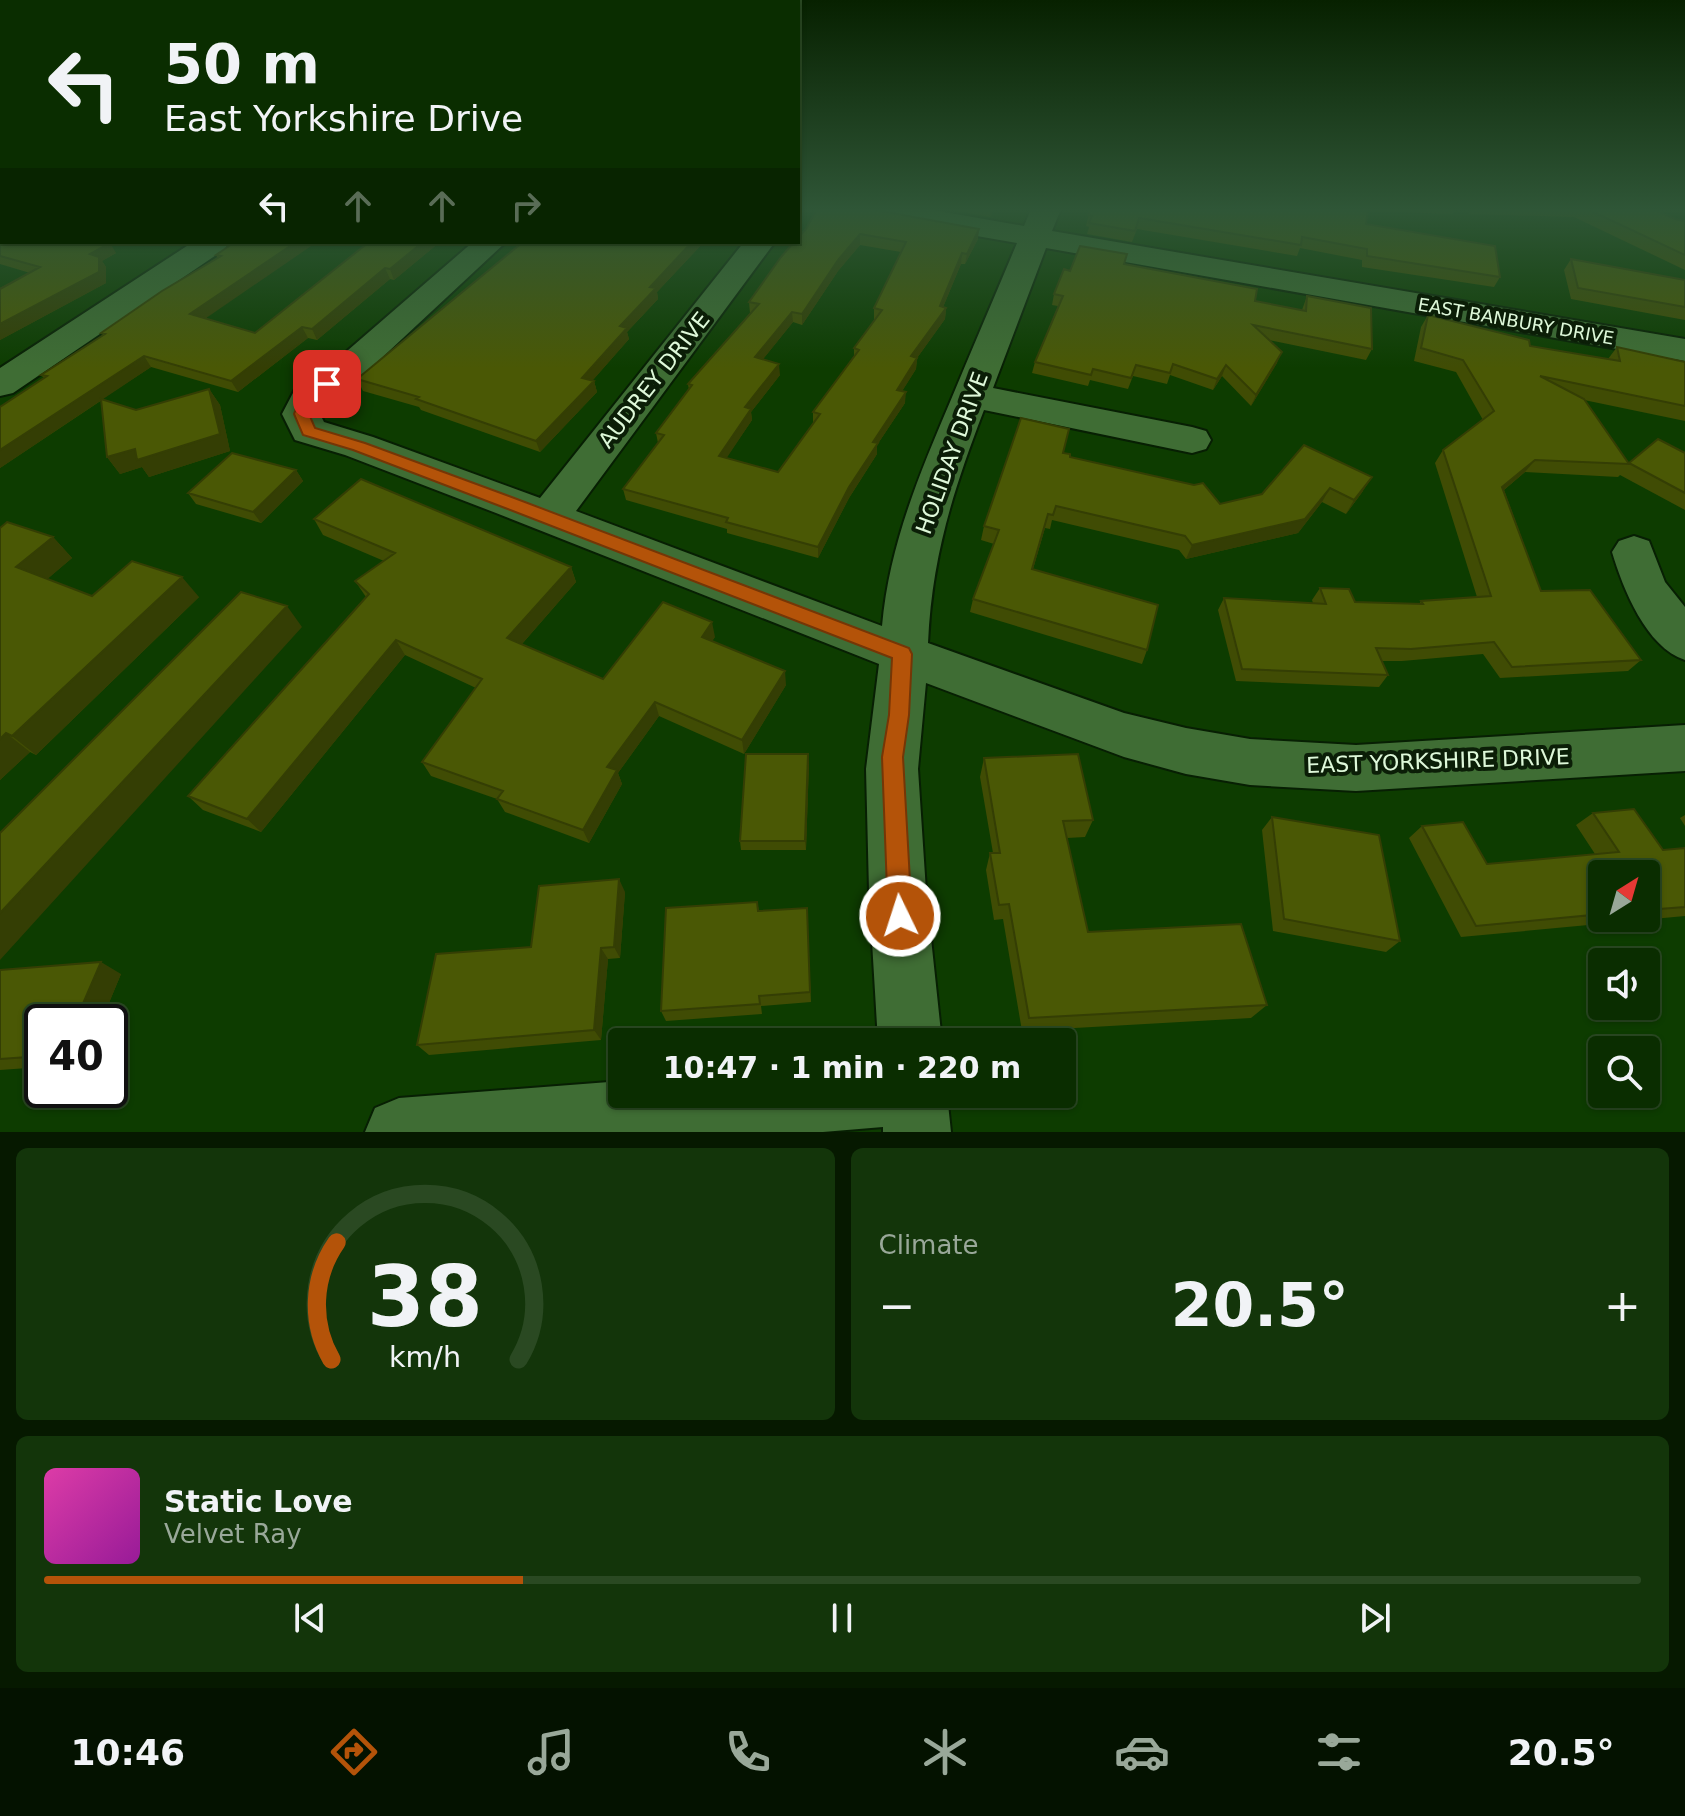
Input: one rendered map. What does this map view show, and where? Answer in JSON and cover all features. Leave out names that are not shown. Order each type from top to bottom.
[{"type":"street","points":[[0,385],[178,262]]},
{"type":"street","name":"EAST YORKSHIRE DRIVE","points":[[469,262],[345,372],[307,399],[301,414],[309,431],[359,446],[902,654],[1124,735],[1186,751],[1250,762],[1356,768],[1685,748]]},
{"type":"street","name":"AUDREY DRIVE","points":[[548,518],[745,262]]},
{"type":"street","name":"HOLIDAY DRIVE","points":[[909,1028],[895,854],[892,757],[899,715],[908,589],[921,531],[939,476],[1026,262]]},
{"type":"street","name":"EAST BANBURY DRIVE","points":[[1234,262],[1685,350]]},
{"type":"street","points":[[972,396],[1192,440]]},
{"type":"street","points":[[1634,552],[1645,589],[1685,641]]},
{"type":"street","points":[[399,1132],[708,1108]]},
{"type":"street","points":[[915,1108],[917,1132]]},
{"type":"building","points":[[21,262],[99,262],[99,272],[0,324],[0,289],[40,267]]},
{"type":"building","points":[[211,262],[267,262],[190,314],[255,333],[344,262],[399,262],[390,269],[385,268],[312,329],[302,327],[231,381],[144,356],[0,450],[0,407],[162,291]]},
{"type":"building","points":[[499,262],[673,262],[650,287],[656,288],[620,326],[627,328],[582,378],[594,381],[536,441],[416,399],[419,397],[357,379]]},
{"type":"building","points":[[778,262],[837,262],[802,314],[792,312],[755,357],[779,364],[745,407],[751,409],[719,456],[778,472],[820,414],[813,412],[859,350],[854,348],[882,310],[874,308],[896,262],[958,262],[940,306],[946,308],[911,356],[917,358],[897,390],[906,392],[873,442],[878,443],[849,487],[818,547],[623,489],[664,435],[656,433],[692,385],[688,384],[759,304],[749,302]]},
{"type":"building","points":[[1074,262],[1125,262],[1257,289],[1255,301],[1306,311],[1307,296],[1371,308],[1372,349],[1253,325],[1282,352],[1256,395],[1226,365],[1217,379],[1173,364],[1170,373],[1136,365],[1131,378],[1093,369],[1091,375],[1035,362],[1063,296],[1054,294],[1064,269],[1070,271]]},
{"type":"building","points":[[1404,262],[1498,262],[1500,277]]},
{"type":"building","points":[[1572,262],[1586,262],[1685,280],[1685,307],[1578,288]]},
{"type":"building","points":[[1428,315],[1529,340],[1530,346],[1620,361],[1617,347],[1685,362],[1685,406],[1540,376],[1584,399],[1629,464],[1535,460],[1502,487],[1541,591],[1590,590],[1641,660],[1512,667],[1494,642],[1411,649],[1376,648],[1388,675],[1242,669],[1224,598],[1326,604],[1320,588],[1349,589],[1355,602],[1423,604],[1421,601],[1491,596],[1443,450],[1494,411],[1463,360],[1421,348]]},
{"type":"building","points":[[209,389],[220,434],[137,460],[135,449],[107,457],[101,399],[136,410]]},
{"type":"building","points":[[1021,418],[1069,429],[1063,453],[1070,454],[1070,457],[1194,485],[1203,483],[1220,504],[1262,494],[1304,445],[1372,477],[1354,500],[1330,488],[1305,519],[1192,545],[1185,536],[1056,506],[1053,515],[1048,514],[1032,569],[1158,605],[1147,650],[973,599],[999,530],[984,526]]},
{"type":"building","points":[[1658,439],[1685,453],[1685,493],[1629,463]]},
{"type":"building","points":[[232,453],[296,470],[253,512],[188,493]]},
{"type":"building","points":[[361,479],[571,567],[507,638],[603,679],[663,602],[712,622],[702,637],[785,671],[742,740],[655,702],[607,767],[617,770],[583,830],[497,799],[503,791],[422,762],[482,679],[396,640],[247,819],[188,796],[369,594],[355,581],[395,553],[314,519]]},
{"type":"building","points":[[7,522],[53,537],[16,567],[92,596],[132,561],[182,577],[12,736],[6,733],[0,739],[0,528]]},
{"type":"building","points":[[241,592],[287,606],[0,913],[0,833]]},
{"type":"building","points":[[746,754],[808,754],[805,841],[740,841]]},
{"type":"building","points":[[1078,754],[1093,820],[1063,821],[1088,932],[1241,924],[1267,1005],[1029,1018],[1009,904],[999,905],[990,853],[1000,853],[984,758]]},
{"type":"building","points":[[1634,809],[1663,850],[1685,848],[1685,907],[1660,909],[1660,860],[1588,860],[1588,915],[1476,926],[1422,826],[1463,822],[1487,864],[1619,852],[1593,813]]},
{"type":"building","points":[[1272,817],[1379,835],[1400,941],[1284,919]]},
{"type":"building","points":[[619,879],[614,947],[601,948],[594,1030],[417,1045],[436,954],[531,947],[539,886]]},
{"type":"building","points":[[757,902],[758,911],[807,908],[810,992],[759,996],[760,1004],[661,1011],[666,908]]},
{"type":"building","points":[[101,962],[83,1004],[24,1004],[24,1057],[0,1059],[0,970]]},
{"type":"route","points":[[327,384],[307,399],[301,414],[309,431],[359,446],[511,503],[902,654],[899,715],[895,724],[892,757],[900,916]]}]
